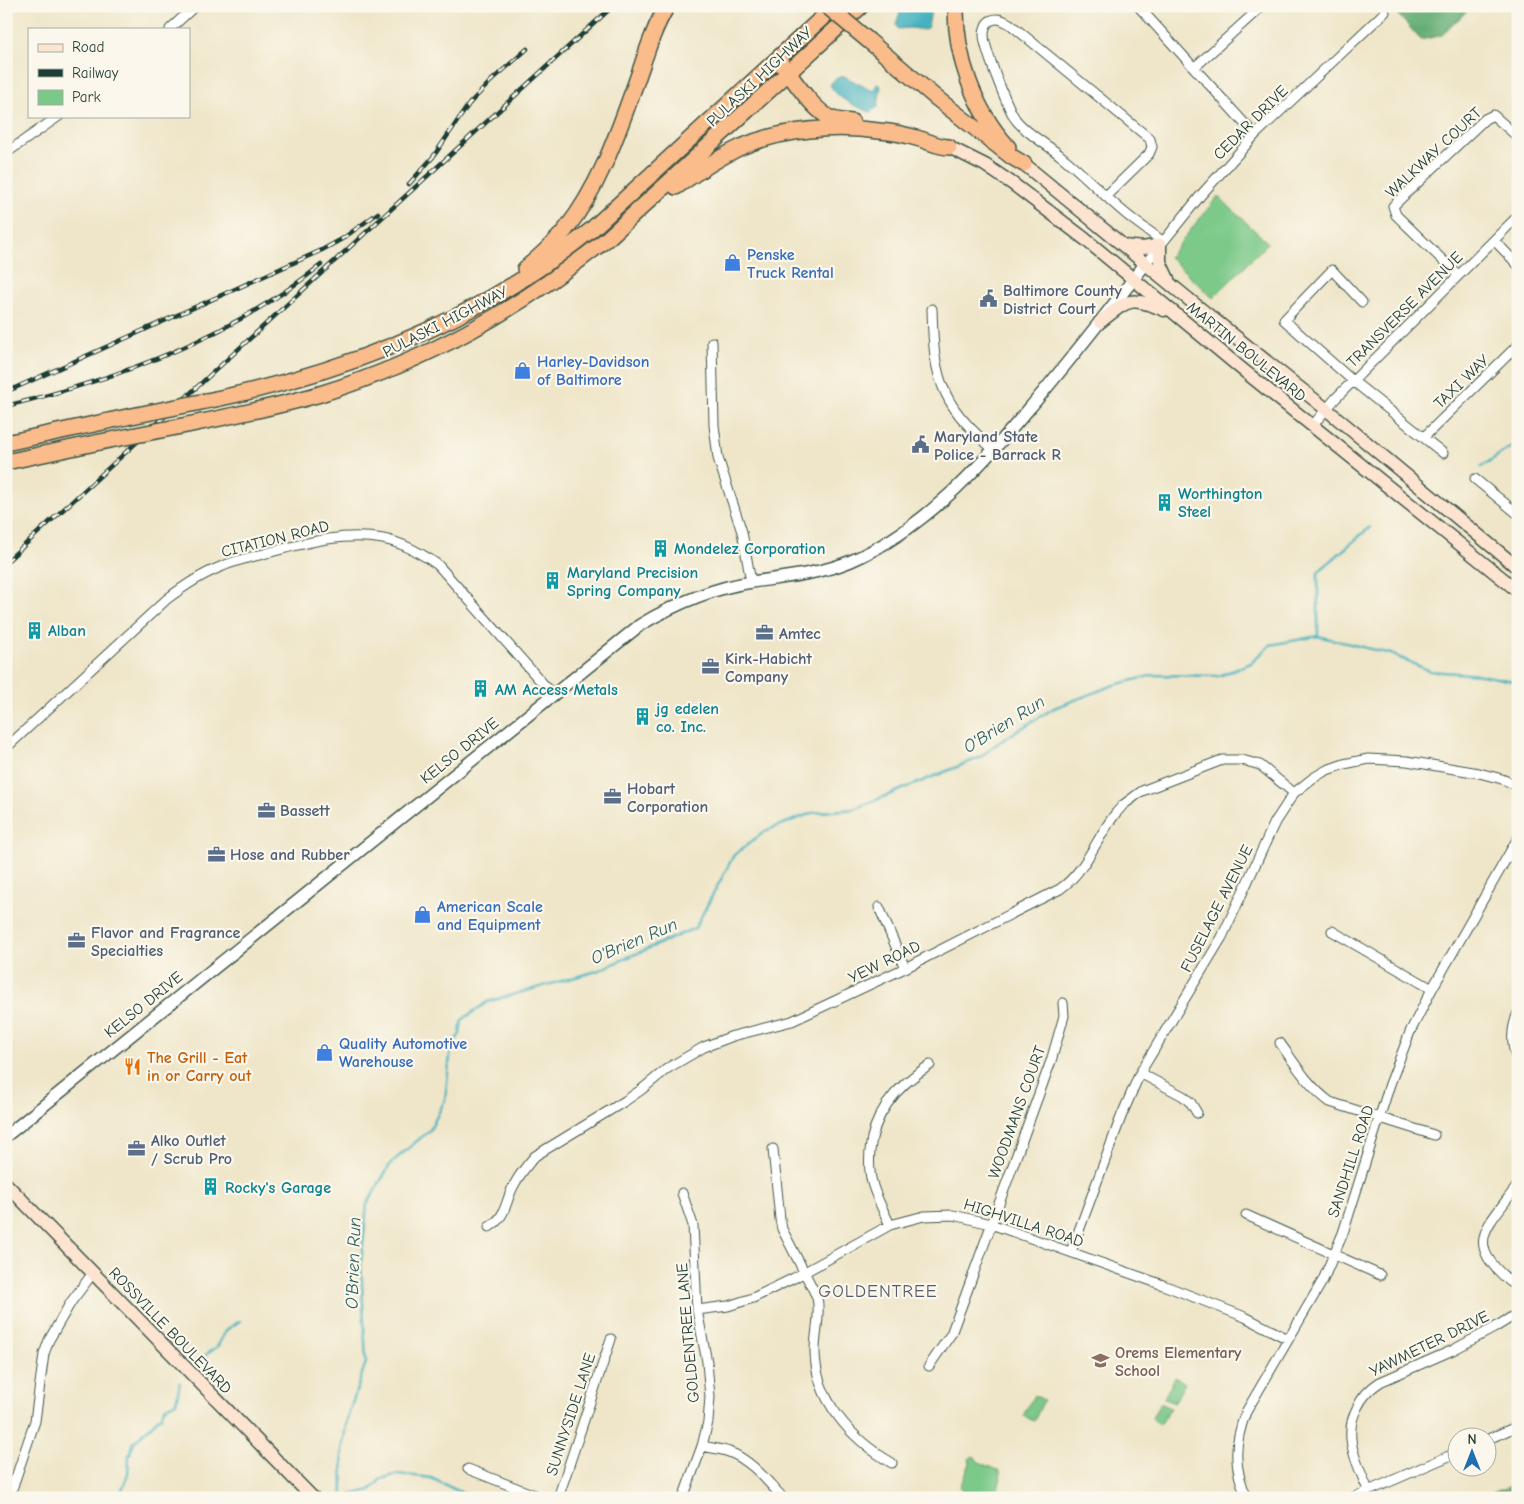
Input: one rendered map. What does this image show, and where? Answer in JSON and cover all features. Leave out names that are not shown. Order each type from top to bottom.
[{"type":"highway","points":[[496,317],[491,299],[555,241],[586,199],[612,149],[654,34],[667,6]]},
{"type":"highway","points":[[827,6],[935,97],[1012,157],[1024,164]]},
{"type":"highway","name":"PULASKI HIGHWAY","points":[[6,443],[284,384],[351,362],[427,331],[491,299],[549,262],[591,230],[835,6]]},
{"type":"highway","name":"PULASKI HIGHWAY","points":[[6,462],[280,404],[358,382],[427,353],[496,317],[574,265],[630,219],[861,6]]},
{"type":"highway","points":[[956,6],[961,55],[983,112],[998,135],[1024,164]]},
{"type":"highway","points":[[777,59],[813,102],[829,117],[899,129],[918,134],[949,147]]},
{"type":"highway","points":[[630,219],[725,155],[754,142],[785,134],[827,129],[870,130],[896,134],[949,147]]},
{"type":"main road","name":"MARTIN BOULEVARD","points":[[949,147],[985,166],[1013,184],[1134,279],[1518,591]]},
{"type":"main road","name":"MARTIN BOULEVARD","points":[[1024,164],[1326,409],[1518,568]]},
{"type":"main road","points":[[1124,246],[1143,248],[1161,244],[1160,262],[1165,274],[1173,285]]},
{"type":"main road","points":[[1100,322],[1122,304],[1134,300],[1148,303],[1178,316]]},
{"type":"main road","name":"ROSSVILLE BOULEVARD","points":[[6,1184],[313,1498]]},
{"type":"street","points":[[171,28],[195,6]]},
{"type":"street","points":[[1138,6],[1255,135]]},
{"type":"street","points":[[1195,67],[1262,6]]},
{"type":"street","name":"CEDAR DRIVE","points":[[1146,263],[1201,194],[1255,135],[1385,12]]},
{"type":"street","points":[[1106,196],[1149,154],[1152,147],[1150,139],[1010,24],[999,19],[990,21],[984,32],[986,46],[998,80],[1016,120],[1032,135],[1075,168],[1106,196],[1161,244]]},
{"type":"street","name":"WALKWAY COURT","points":[[1458,276],[1396,214],[1393,206],[1486,119],[1493,115],[1518,138]]},
{"type":"street","points":[[6,153],[56,118]]},
{"type":"street","name":"TRANSVERSE AVENUE","points":[[1312,425],[1518,216]]},
{"type":"street","points":[[1494,240],[1518,265]]},
{"type":"street","name":"KELSO DRIVE","points":[[6,1136],[620,640],[673,606],[706,593],[751,582],[816,572],[849,562],[912,526],[931,511],[994,450],[1070,361],[1146,263]]},
{"type":"street","points":[[1362,302],[1332,270],[1284,320],[1353,382],[1443,454]]},
{"type":"street","points":[[932,309],[933,340],[937,366],[946,395],[967,423],[994,450]]},
{"type":"street","points":[[712,342],[714,425],[718,458],[742,532],[751,582]]},
{"type":"street","name":"TAXI WAY","points":[[1424,437],[1518,346]]},
{"type":"street","points":[[1474,479],[1518,514]]},
{"type":"street","name":"CITATION ROAD","points":[[6,748],[167,599],[196,579],[222,566],[240,560],[307,543],[349,536],[385,539],[401,544],[438,565],[553,695]]},
{"type":"street","name":"YEW ROAD","points":[[489,1227],[501,1217],[524,1168],[535,1156],[641,1090],[668,1068],[688,1056],[704,1047],[733,1036],[792,1022],[1050,896],[1064,886],[1082,868],[1111,818],[1123,805],[1142,791],[1214,763],[1232,759],[1260,765],[1294,793]]},
{"type":"street","name":"FUSELAGE AVENUE","points":[[1072,1252],[1121,1117],[1140,1073],[1222,937],[1279,814],[1294,793],[1327,770],[1368,759],[1407,761],[1470,772],[1502,779],[1518,786]]},
{"type":"street","name":"SANDHILL ROAD","points":[[1247,1498],[1240,1481],[1237,1463],[1236,1446],[1240,1429],[1255,1394],[1322,1280],[1343,1233],[1390,1084],[1410,1032],[1432,989],[1518,838]]},
{"type":"street","points":[[879,907],[905,968]]},
{"type":"street","points":[[1332,931],[1432,989]]},
{"type":"street","name":"WOODMANS COURT","points":[[929,1366],[951,1334],[1056,1046],[1064,1016],[1063,1003]]},
{"type":"street","points":[[1518,1013],[1514,1021],[1512,1037],[1518,1062]]},
{"type":"street","points":[[1280,1043],[1306,1079],[1323,1097],[1342,1107],[1434,1135]]},
{"type":"street","points":[[890,1225],[878,1198],[870,1172],[869,1158],[873,1131],[880,1112],[887,1102],[915,1075],[930,1065]]},
{"type":"street","points":[[1140,1073],[1183,1096],[1191,1102],[1196,1113]]},
{"type":"street","points":[[773,1149],[780,1219],[785,1237],[817,1297],[819,1318],[815,1351],[818,1370],[826,1394],[837,1415],[859,1440],[892,1463]]},
{"type":"street","points":[[1518,1185],[1490,1221],[1484,1236],[1484,1249],[1491,1264],[1501,1275],[1518,1288]]},
{"type":"street","name":"GOLDENTREE LANE","points":[[682,1193],[693,1225],[697,1310],[707,1362],[710,1398],[708,1422],[702,1446],[683,1498]]},
{"type":"street","name":"HIGHVILLA ROAD","points":[[697,1310],[728,1306],[754,1298],[890,1225],[910,1219],[936,1215],[953,1215],[991,1224],[1221,1307],[1288,1339]]},
{"type":"street","points":[[1246,1215],[1380,1275]]},
{"type":"street","points":[[10,1497],[35,1421],[44,1354],[49,1340],[71,1302],[93,1273]]},
{"type":"street","name":"YAWMETER DRIVE","points":[[1368,1490],[1352,1447],[1350,1435],[1353,1415],[1363,1396],[1371,1387],[1380,1382],[1453,1350],[1518,1313]]},
{"type":"street","name":"SUNNYSIDE LANE","points":[[558,1498],[611,1339]]},
{"type":"street","points":[[1496,1436],[1518,1426]]},
{"type":"street","points":[[702,1446],[731,1453],[750,1464],[783,1498]]},
{"type":"street","points":[[1352,1498],[1446,1457]]},
{"type":"street","points":[[468,1469],[542,1498]]},
{"type":"green space","points":[[1390,6],[1472,6],[1442,35],[1421,40]]},
{"type":"green space","points":[[1218,196],[1268,243],[1213,298],[1169,257]]},
{"type":"green space","points":[[1175,1377],[1185,1383],[1174,1403],[1164,1398]]},
{"type":"green space","points":[[1034,1395],[1044,1400],[1034,1421],[1023,1416]]},
{"type":"green space","points":[[1160,1403],[1171,1408],[1160,1425],[1152,1418]]},
{"type":"green space","points":[[973,1456],[977,1461],[1000,1471],[1001,1478],[997,1489],[988,1496],[969,1496],[960,1487],[970,1463],[969,1459]]},
{"type":"green space","points":[[1518,1483],[1518,1498],[1479,1498]]},
{"type":"water","points":[[902,6],[932,6],[928,27],[924,30],[898,29],[896,24]]},
{"type":"water","points":[[844,76],[873,91],[877,84],[881,86],[878,107],[870,112],[853,105],[836,94],[830,84],[835,79]]},
{"type":"waterway","name":"O'Brien Run","points":[[1481,467],[1518,442]]},
{"type":"waterway","name":"O'Brien Run","points":[[343,1498],[342,1451],[347,1419],[366,1362],[361,1263],[367,1204],[391,1163],[430,1130],[445,1100],[451,1047],[460,1034],[462,1020],[487,1002],[597,971],[695,928],[734,855],[765,831],[812,813],[854,809],[979,758],[998,743],[1054,708],[1114,685],[1154,675],[1219,676],[1251,663],[1270,645],[1318,636],[1318,572],[1370,527]]},
{"type":"waterway","points":[[1318,636],[1391,654],[1430,671],[1481,675],[1518,682]]},
{"type":"waterway","points":[[196,1362],[217,1347],[226,1330],[240,1321]]},
{"type":"waterway","points":[[119,1498],[128,1474],[129,1456],[134,1442],[161,1416],[164,1408],[176,1402],[180,1383]]},
{"type":"waterway","points":[[343,1497],[370,1490],[381,1479],[398,1474],[431,1478],[473,1498]]},
{"type":"railway","points":[[6,562],[613,6]]},
{"type":"railway","points":[[409,184],[433,157],[469,104],[491,81],[527,49]]},
{"type":"railway","points":[[6,392],[322,250],[342,239],[378,213]]},
{"type":"railway","points":[[6,406],[89,383],[171,353],[211,335],[249,314],[286,291],[321,265]]},
{"type":"place","name":"Penske Truck Rental","points":[[733,263]]},
{"type":"place","name":"Baltimore County District Court","points":[[989,299]]},
{"type":"place","name":"Harley-Davidson of Baltimore","points":[[523,370]]},
{"type":"place","name":"Maryland State Police - Barrack R","points":[[920,445]]},
{"type":"place","name":"Worthington Steel","points":[[1164,502]]},
{"type":"place","name":"Mondelez Corporation","points":[[660,548]]},
{"type":"place","name":"Maryland Precision Spring Company","points":[[553,581]]},
{"type":"place","name":"Alban","points":[[34,630]]},
{"type":"place","name":"Amtec","points":[[765,633]]},
{"type":"place","name":"Kirk-Habicht Company","points":[[711,667]]},
{"type":"place","name":"AM Access Metals","points":[[481,689]]},
{"type":"place","name":"jg edelen co. Inc.","points":[[642,717]]},
{"type":"place","name":"Hobart Corporation","points":[[613,797]]},
{"type":"place","name":"Bassett","points":[[266,810]]},
{"type":"place","name":"Hose and Rubber","points":[[216,854]]},
{"type":"place","name":"American Scale and Equipment","points":[[423,915]]},
{"type":"place","name":"Flavor and Fragrance Specialties","points":[[77,941]]},
{"type":"place","name":"Quality Automotive Warehouse","points":[[325,1052]]},
{"type":"place","name":"The Grill - Eat in or Carry out","points":[[133,1066]]},
{"type":"place","name":"Alko Outlet / Scrub Pro","points":[[137,1149]]},
{"type":"place","name":"Rocky's Garage","points":[[211,1187]]},
{"type":"place","name":"Orems Elementary School","points":[[1101,1361]]},
{"type":"district","name":"GOLDENTREE","points":[[878,1291]]}]
